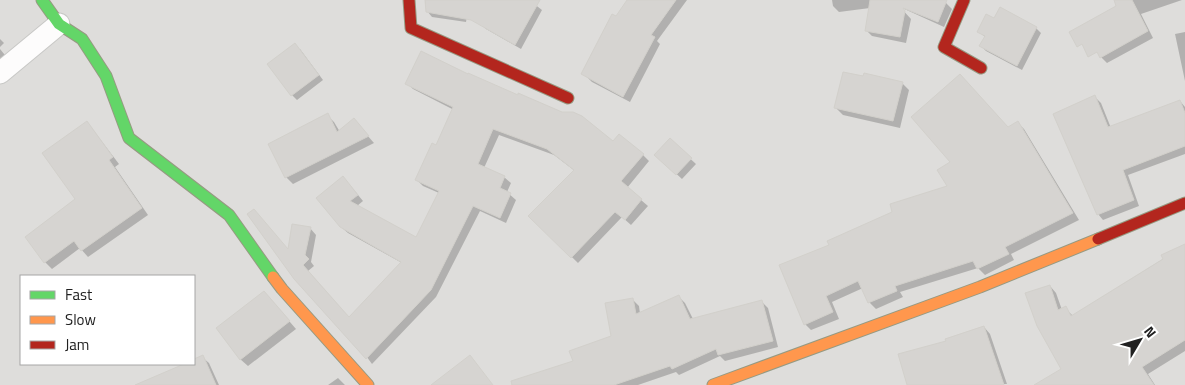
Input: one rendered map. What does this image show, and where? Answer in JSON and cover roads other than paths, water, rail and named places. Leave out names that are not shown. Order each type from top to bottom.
[{"type":"street","points":[[42,0],[60,24],[82,38],[106,76],[129,138],[229,215],[282,289],[368,385]]},
{"type":"street","points":[[409,0],[411,28],[568,98]]},
{"type":"street","points":[[964,0],[944,47],[981,68]]},
{"type":"street","points":[[0,74],[60,24]]},
{"type":"street","points":[[713,385],[980,287],[1185,203]]}]
